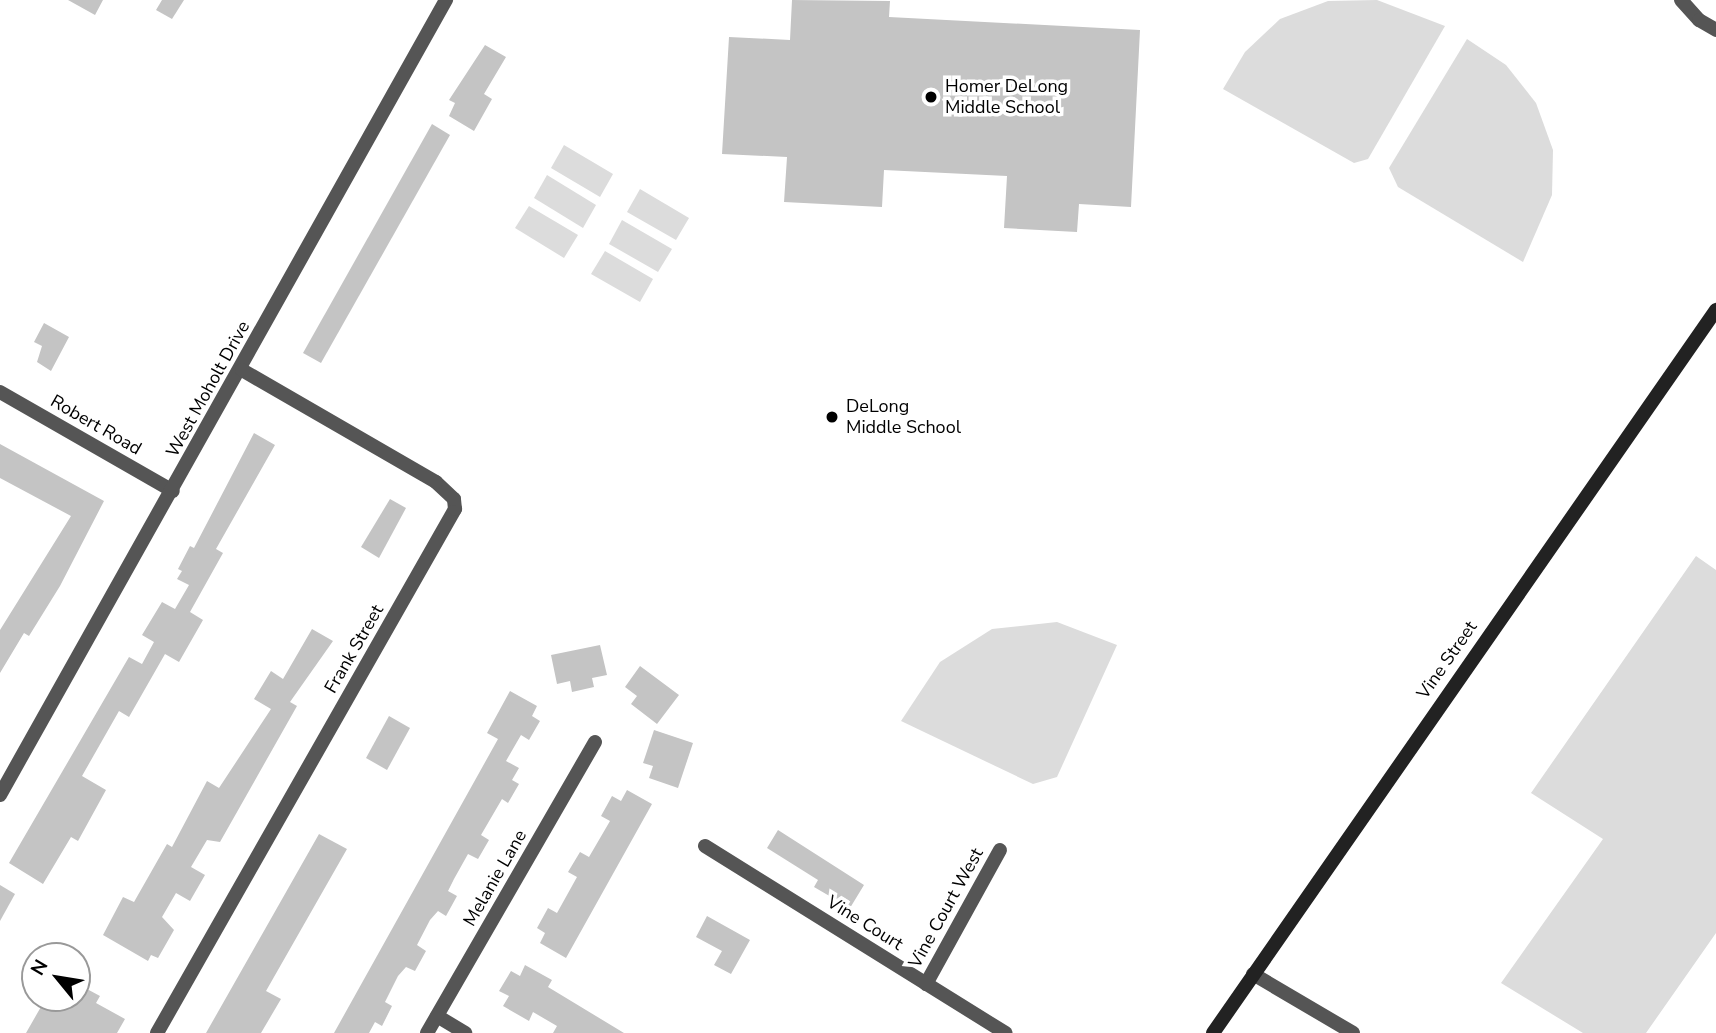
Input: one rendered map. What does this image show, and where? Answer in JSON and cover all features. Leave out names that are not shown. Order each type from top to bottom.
[{"type":"street","name":"West Moholt Drive","points":[[0,795],[242,370],[446,0]]},
{"type":"street","points":[[1681,0],[1699,20],[1716,30]]},
{"type":"street","name":"Vine Street","points":[[1213,1033],[1716,310]]},
{"type":"street","name":"Frank Street","points":[[157,1033],[455,509],[454,499],[436,482],[242,370]]},
{"type":"street","name":"Robert Road","points":[[0,392],[173,491]]},
{"type":"street","name":"Melanie Lane","points":[[427,1033],[595,743]]},
{"type":"street","name":"Vine Court","points":[[705,846],[1005,1033]]},
{"type":"street","name":"Vine Court West","points":[[926,984],[1000,850]]},
{"type":"street","points":[[1253,974],[1353,1033]]},
{"type":"street","points":[[437,1016],[465,1033]]},
{"type":"shaded area","points":[[1377,0],[1445,26],[1368,159],[1354,163],[1223,89],[1245,52],[1280,19],[1328,1]]},
{"type":"shaded area","points":[[1467,39],[1506,65],[1536,103],[1553,150],[1552,195],[1523,262],[1398,187],[1389,168]]},
{"type":"shaded area","points":[[564,145],[613,174],[600,197],[551,168]]},
{"type":"shaded area","points":[[547,175],[596,205],[583,228],[534,198]]},
{"type":"shaded area","points":[[640,189],[689,218],[676,240],[627,212]]},
{"type":"shaded area","points":[[529,206],[578,235],[564,258],[515,228]]},
{"type":"shaded area","points":[[622,220],[672,249],[658,272],[609,244]]},
{"type":"shaded area","points":[[605,251],[653,279],[640,302],[591,274]]},
{"type":"shaded area","points":[[1696,556],[1716,570],[1716,933],[1646,1033],[1583,1033],[1501,983],[1603,839],[1531,793]]},
{"type":"shaded area","points":[[1057,622],[1117,645],[1057,777],[1033,784],[901,721],[940,662],[992,629]]},
{"type":"building","points":[[68,0],[103,0],[95,15]]},
{"type":"building","points":[[162,0],[184,0],[172,19],[156,10]]},
{"type":"building","name":"Homer DeLong Middle School","points":[[792,0],[890,1],[889,17],[1140,30],[1131,207],[1079,204],[1077,232],[1004,228],[1007,176],[884,170],[882,207],[784,202],[787,157],[722,154],[729,37],[790,40]]},
{"type":"building","points":[[485,45],[506,57],[484,94],[492,99],[474,131],[449,116],[455,103],[449,100]]},
{"type":"building","points":[[432,124],[450,135],[321,363],[303,353]]},
{"type":"building","points":[[44,323],[69,337],[51,371],[37,362],[42,346],[34,342]]},
{"type":"building","points":[[254,433],[275,445],[216,549],[223,553],[190,612],[203,620],[179,662],[165,654],[129,717],[119,711],[82,776],[106,790],[78,841],[71,837],[43,884],[9,863],[129,657],[142,664],[154,642],[142,635],[162,602],[175,609],[189,585],[177,579],[182,571],[178,569],[190,546],[194,548]]},
{"type":"building","points":[[0,444],[104,501],[60,586],[29,636],[24,633],[0,673],[0,630],[71,516],[0,478]]},
{"type":"building","points":[[390,499],[406,508],[379,558],[361,547]]},
{"type":"building","points":[[312,629],[333,641],[290,702],[297,706],[220,842],[207,840],[191,867],[205,875],[190,901],[176,893],[162,917],[174,930],[158,958],[151,955],[148,961],[103,935],[123,897],[134,902],[167,844],[172,847],[207,781],[219,788],[271,709],[254,699],[271,671],[283,679]]},
{"type":"building","points":[[600,645],[607,675],[592,678],[594,687],[572,692],[570,681],[557,684],[551,655]]},
{"type":"building","points":[[640,666],[679,695],[657,724],[631,704],[637,696],[625,687]]},
{"type":"building","points":[[510,691],[537,706],[532,716],[540,721],[529,740],[521,735],[506,761],[519,768],[512,780],[519,784],[508,803],[502,799],[481,835],[489,840],[478,859],[468,854],[454,879],[448,891],[457,896],[446,916],[438,911],[430,920],[417,945],[426,951],[415,971],[406,967],[398,976],[385,1002],[392,1006],[382,1026],[375,1022],[369,1033],[334,1033],[498,739],[487,733]]},
{"type":"building","points":[[389,716],[410,728],[387,770],[366,758]]},
{"type":"building","points":[[654,730],[693,743],[678,788],[649,778],[653,766],[643,763]]},
{"type":"building","points":[[627,790],[652,804],[566,958],[540,943],[545,933],[537,928],[548,908],[557,913],[577,877],[568,872],[580,852],[589,857],[610,821],[601,816],[612,796],[621,801]]},
{"type":"building","points":[[778,830],[864,885],[850,908],[814,887],[818,880],[767,848]]},
{"type":"building","points":[[319,834],[347,849],[266,991],[281,999],[261,1033],[206,1033]]},
{"type":"building","points":[[0,885],[15,894],[0,921]]},
{"type":"building","points":[[707,916],[750,940],[731,974],[714,965],[722,951],[696,937]]},
{"type":"building","points":[[525,965],[552,980],[548,987],[624,1033],[553,1033],[557,1026],[533,1012],[529,1021],[503,1006],[509,996],[499,991],[511,971],[520,976]]},
{"type":"building","points":[[91,991],[100,996],[96,1003],[125,1019],[117,1033],[26,1033],[38,1012],[91,1012]]},
{"type":"place","name":"Homer DeLong Middle School","points":[[931,97]]},
{"type":"place","name":"DeLong Middle School","points":[[832,417]]}]
